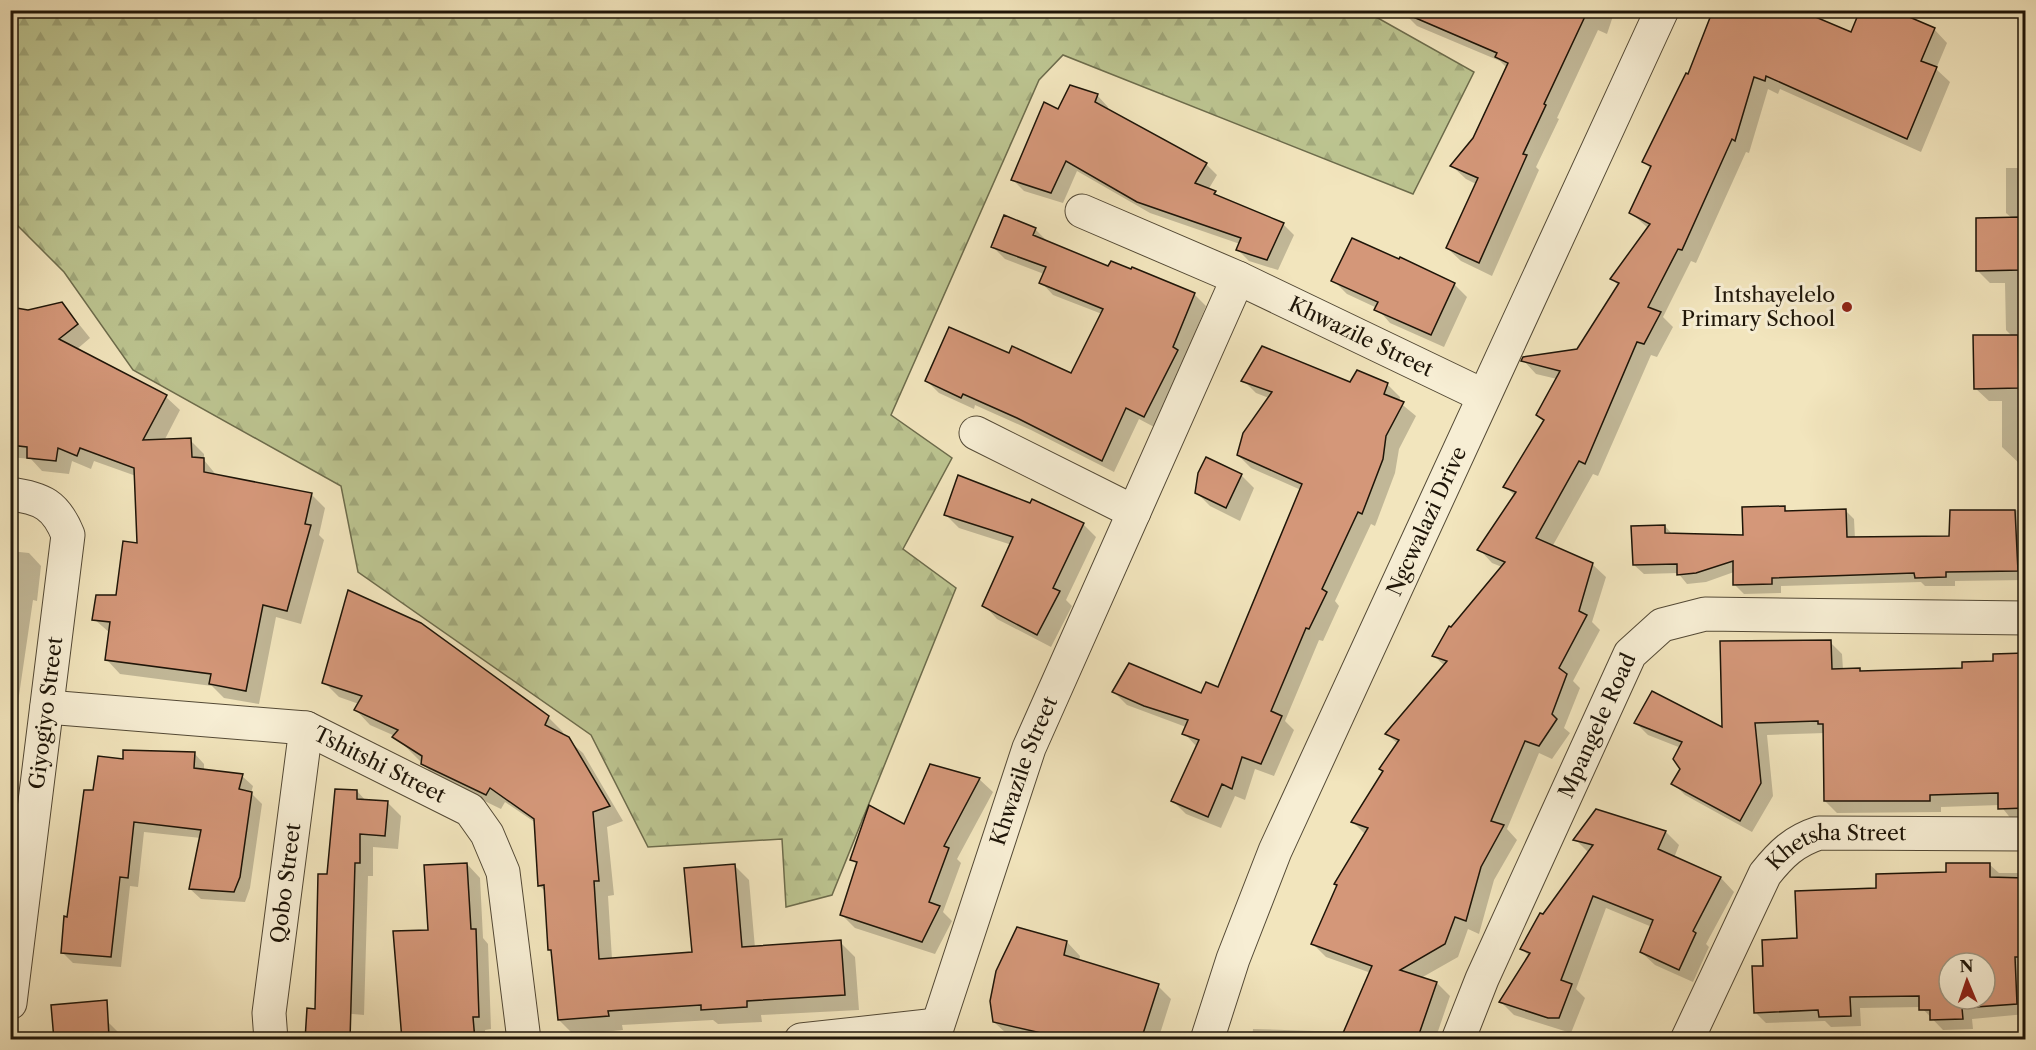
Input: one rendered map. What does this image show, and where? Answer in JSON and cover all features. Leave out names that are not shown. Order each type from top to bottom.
[{"type":"street","name":"Ngcwalazi Drive","points":[[1207,1040],[1233,959],[1275,850],[1662,10]]},
{"type":"street","name":"Khwazile Street","points":[[1082,211],[1238,278],[1484,396]]},
{"type":"street","name":"Khwazile Street","points":[[935,1032],[1029,748],[1238,278]]},
{"type":"street","points":[[976,433],[1134,512]]},
{"type":"street","name":"Giyogiyo Street","points":[[10,494],[31,497],[54,508],[68,536],[10,1003]]},
{"type":"street","name":"Mpangele Road","points":[[1458,1040],[1482,979],[1630,654],[1662,625],[1705,614],[2025,618]]},
{"type":"street","name":"Tshitshi Street","points":[[47,707],[306,728],[470,810],[488,834],[503,872],[524,1040]]},
{"type":"street","name":"Qobo Street","points":[[271,1040],[269,1013],[306,728]]},
{"type":"street","name":"Khetsha Street","points":[[1688,1040],[1765,874],[1784,850],[1803,838],[1819,833],[2025,834]]},
{"type":"street","points":[[801,1040],[935,1032]]},
{"type":"green space","points":[[11,11],[1376,11],[1376,17],[1474,72],[1413,194],[1063,55],[1039,80],[891,415],[952,458],[903,549],[956,588],[832,895],[786,907],[782,839],[648,847],[591,735],[358,572],[341,486],[133,370],[64,272],[11,219]]},
{"type":"building","points":[[1397,10],[1588,10],[1544,104],[1546,105],[1523,154],[1527,155],[1479,263],[1446,248],[1478,178],[1450,166],[1473,138],[1508,63],[1495,57],[1497,53]]},
{"type":"building","points":[[1713,10],[1799,10],[1851,32],[1860,10],[1893,10],[1935,28],[1921,61],[1937,67],[1907,139],[1766,76],[1765,81],[1754,77],[1735,141],[1732,139],[1682,250],[1678,249],[1648,307],[1661,312],[1644,344],[1637,342],[1585,464],[1579,461],[1536,538],[1593,563],[1579,611],[1587,615],[1559,668],[1567,674],[1552,714],[1557,719],[1539,746],[1525,741],[1491,821],[1504,825],[1481,867],[1466,921],[1455,917],[1445,944],[1400,970],[1437,982],[1417,1040],[1340,1040],[1372,966],[1311,944],[1337,885],[1334,884],[1368,828],[1351,822],[1383,771],[1379,769],[1399,740],[1385,734],[1447,661],[1432,656],[1449,626],[1451,627],[1505,562],[1477,550],[1516,492],[1503,487],[1544,420],[1536,415],[1560,371],[1521,361],[1523,357],[1577,349],[1619,283],[1610,279],[1650,224],[1629,213],[1651,166],[1642,162],[1686,73],[1688,74]]},
{"type":"building","points":[[1070,85],[1098,94],[1095,102],[1207,163],[1195,183],[1216,191],[1214,194],[1284,223],[1267,260],[1236,250],[1241,238],[1137,202],[1066,161],[1051,193],[1011,180],[1044,102],[1058,109]]},
{"type":"building","points":[[1004,215],[1036,228],[1033,235],[1108,266],[1111,261],[1131,269],[1132,267],[1195,293],[1173,347],[1178,350],[1144,417],[1126,408],[1102,461],[1017,418],[963,394],[961,398],[925,381],[949,327],[1009,353],[1012,346],[1071,373],[1103,309],[1039,283],[1046,267],[991,247]]},
{"type":"building","points":[[2021,217],[2021,270],[1976,271],[1976,218]]},
{"type":"building","points":[[1352,238],[1399,259],[1400,257],[1455,283],[1431,335],[1374,310],[1378,302],[1331,281]]},
{"type":"building","points":[[62,302],[78,324],[59,339],[167,395],[143,440],[191,438],[192,457],[204,458],[204,472],[312,493],[305,524],[311,525],[287,611],[263,605],[246,691],[209,684],[211,674],[105,660],[110,622],[92,620],[96,595],[116,595],[123,541],[137,543],[134,468],[80,448],[77,456],[58,448],[56,461],[27,458],[27,447],[10,445],[10,307],[28,310]]},
{"type":"building","points":[[1973,335],[2018,335],[2019,388],[1974,389]]},
{"type":"building","points":[[1262,346],[1350,382],[1357,370],[1388,383],[1384,394],[1404,402],[1386,436],[1383,459],[1362,514],[1358,512],[1322,589],[1327,592],[1309,629],[1306,628],[1271,711],[1282,716],[1261,764],[1242,757],[1232,789],[1222,784],[1208,817],[1171,801],[1199,740],[1182,734],[1188,720],[1144,706],[1112,692],[1129,663],[1201,693],[1206,682],[1218,687],[1302,484],[1237,455],[1243,433],[1272,392],[1241,381]]},
{"type":"building","points":[[1206,457],[1242,474],[1226,508],[1195,493],[1198,473]]},
{"type":"building","points":[[958,475],[1030,503],[1032,499],[1084,523],[1053,588],[1060,591],[1037,635],[982,606],[1013,537],[944,515]]},
{"type":"building","points":[[1785,506],[1785,511],[1846,509],[1847,537],[1949,536],[1950,510],[2015,510],[2018,571],[1946,572],[1946,577],[1915,578],[1914,573],[1772,578],[1772,584],[1733,585],[1733,561],[1696,573],[1677,575],[1677,564],[1633,565],[1631,526],[1665,525],[1665,533],[1743,535],[1742,507]]},
{"type":"building","points":[[348,590],[421,623],[549,716],[545,725],[569,737],[610,806],[593,812],[599,881],[594,881],[599,959],[692,952],[684,868],[735,864],[742,947],[841,940],[845,995],[747,1001],[747,1007],[701,1010],[701,1005],[608,1011],[609,1016],[558,1020],[551,950],[548,950],[544,885],[538,886],[534,819],[490,788],[486,795],[421,764],[422,756],[392,737],[398,730],[354,710],[362,696],[322,683]]},
{"type":"building","points":[[1831,640],[1832,669],[1860,668],[1860,671],[1962,668],[1962,662],[1993,661],[1993,654],[2025,653],[2025,808],[1998,809],[1998,793],[1930,795],[1930,801],[1824,801],[1823,724],[1818,724],[1818,721],[1755,723],[1761,783],[1740,821],[1671,784],[1680,769],[1673,759],[1682,742],[1634,723],[1652,691],[1722,727],[1720,641]]},
{"type":"building","points":[[123,750],[195,752],[194,768],[243,774],[239,789],[252,792],[240,877],[234,892],[189,889],[201,830],[134,822],[128,878],[120,877],[111,957],[61,953],[64,916],[67,917],[84,790],[93,790],[98,756],[123,759]]},
{"type":"building","points":[[930,764],[980,778],[944,846],[949,848],[929,902],[940,906],[922,942],[840,915],[857,862],[850,860],[869,805],[904,824]]},
{"type":"building","points":[[335,789],[357,790],[357,799],[388,801],[385,836],[360,834],[360,863],[355,863],[350,1040],[305,1040],[307,1008],[315,1009],[318,874],[327,874]]},
{"type":"building","points":[[1596,809],[1666,831],[1658,849],[1721,877],[1693,931],[1696,933],[1679,970],[1640,952],[1653,920],[1593,896],[1561,980],[1572,984],[1559,1018],[1548,1018],[1499,1002],[1530,953],[1520,949],[1540,913],[1543,914],[1593,845],[1573,840]]},
{"type":"building","points":[[467,863],[471,929],[476,929],[479,1017],[473,1017],[475,1040],[402,1040],[393,931],[428,930],[424,865]]},
{"type":"building","points":[[1946,863],[1990,863],[1990,877],[2025,878],[2023,957],[2015,957],[2017,1004],[1997,1005],[1997,951],[1937,951],[1937,1011],[1962,1011],[1963,1019],[1930,1020],[1930,1010],[1919,1010],[1919,996],[1850,997],[1851,1016],[1819,1017],[1818,1010],[1754,1013],[1752,966],[1763,966],[1762,940],[1797,938],[1795,891],[1876,888],[1876,874],[1946,872]]},
{"type":"building","points":[[1017,927],[1067,941],[1064,955],[1159,984],[1141,1040],[1072,1040],[993,1022],[990,1001],[996,971]]},
{"type":"building","points":[[107,1000],[109,1037],[54,1040],[51,1005]]},
{"type":"place","name":"Intshayelelo Primary School","points":[[1847,307]]}]
